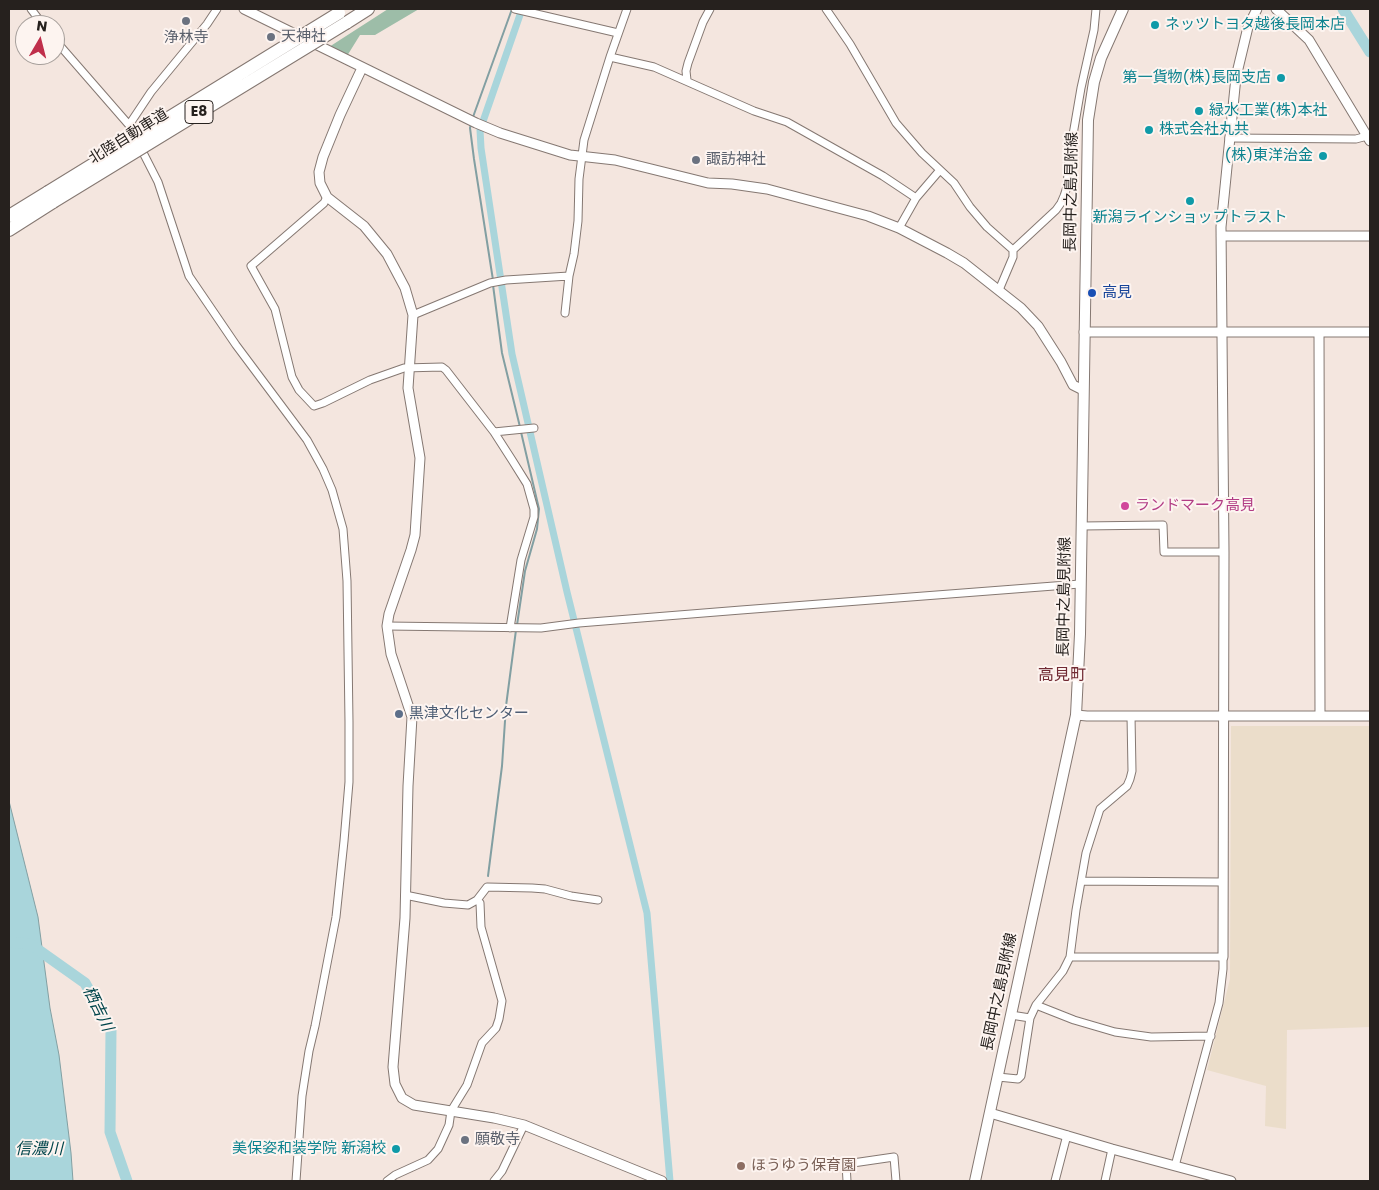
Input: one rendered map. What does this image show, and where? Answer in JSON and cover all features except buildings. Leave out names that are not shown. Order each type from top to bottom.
[{"type":"highway","name":"北陸自動車道","points":[[9,216],[344,15],[368,9]]},
{"type":"highway","name":"北陸自動車道","points":[[9,230],[344,15]]},
{"type":"main road","name":"長岡中之島見附線","points":[[975,1181],[1076,715],[1082,526],[1088,120],[1094,82],[1106,44],[1123,9]]},
{"type":"street","points":[[129,125],[151,92],[207,24],[217,9]]},
{"type":"street","points":[[244,9],[480,125],[570,156],[615,160],[701,182],[767,189],[868,216],[899,228],[964,263],[1021,308],[1038,326],[1073,385],[1083,390]]},
{"type":"street","points":[[514,9],[618,33]]},
{"type":"street","points":[[564,312],[578,221],[579,178],[584,140],[627,9]]},
{"type":"street","points":[[687,80],[686,71],[688,63],[703,22],[710,9]]},
{"type":"street","points":[[826,9],[850,44],[896,123],[922,153],[954,183],[970,207],[987,226],[1013,250]]},
{"type":"street","points":[[999,290],[1013,257],[1013,250],[1062,203],[1067,188],[1069,158],[1080,88],[1093,36],[1096,9]]},
{"type":"street","points":[[1175,1166],[1212,1036],[1222,987],[1224,552],[1221,236],[1236,77],[1248,28],[1257,9]]},
{"type":"street","points":[[1276,9],[1309,40],[1369,139]]},
{"type":"street","points":[[1093,36],[1106,44]]},
{"type":"street","points":[[65,51],[129,125],[158,182],[189,276],[230,337],[316,454],[334,496],[343,529],[347,581],[349,782],[336,917],[309,1051],[302,1096],[296,1181]]},
{"type":"street","points":[[610,57],[654,67],[754,111],[788,122],[883,176],[916,198]]},
{"type":"street","points":[[362,68],[340,114],[319,172],[320,183],[327,197],[364,226],[387,254],[405,288],[413,316],[409,394],[420,458],[415,535],[389,614],[387,626],[391,654],[412,718],[405,895],[393,1078],[402,1098],[408,1102],[524,1125],[662,1181]]},
{"type":"street","points":[[1230,138],[1369,139]]},
{"type":"street","points":[[899,228],[916,198],[940,170]]},
{"type":"street","points":[[327,197],[324,203],[251,266],[275,309],[292,376],[299,390],[314,406],[370,380],[410,367],[442,367],[494,432],[528,484],[534,509],[522,560],[510,628]]},
{"type":"street","points":[[1221,236],[1370,236]]},
{"type":"street","points":[[413,316],[490,283],[506,280],[569,276]]},
{"type":"street","points":[[1084,332],[1370,332]]},
{"type":"street","points":[[1318,333],[1320,716]]},
{"type":"street","points":[[494,432],[534,428]]},
{"type":"street","points":[[1082,526],[1162,524],[1164,552],[1224,552]]},
{"type":"street","points":[[387,626],[540,628],[579,623],[1080,584]]},
{"type":"street","points":[[1076,715],[1370,716]]},
{"type":"street","points":[[998,1077],[1018,1079],[1020,1076],[1030,1018],[1036,1005],[1063,971],[1070,957],[1080,881],[1086,853],[1100,809],[1127,786],[1130,779],[1132,771],[1131,716]]},
{"type":"street","points":[[1080,881],[1223,882]]},
{"type":"street","points":[[405,895],[468,905],[477,900],[487,887],[545,889],[571,896],[598,900]]},
{"type":"street","points":[[386,1181],[428,1160],[434,1154],[449,1125],[451,1111],[467,1085],[482,1043],[496,1028],[502,1001],[481,927],[480,903],[477,900]]},
{"type":"street","points":[[1070,957],[1223,957]]},
{"type":"street","points":[[1036,1005],[1074,1020],[1115,1032],[1150,1038],[1212,1036]]},
{"type":"street","points":[[1010,1015],[1030,1018]]},
{"type":"street","points":[[990,1113],[1112,1149],[1232,1181]]},
{"type":"street","points":[[494,1181],[502,1171],[524,1125]]},
{"type":"street","points":[[1055,1181],[1066,1135]]},
{"type":"street","points":[[1105,1181],[1112,1149]]},
{"type":"street","points":[[847,1181],[846,1164],[894,1157],[896,1181]]},
{"type":"shaded area","points":[[1231,726],[1370,726],[1370,1027],[1287,1030],[1286,1129],[1265,1126],[1266,1086],[1207,1070],[1230,979]]},
{"type":"green space","points":[[388,9],[419,9],[375,35],[360,35],[347,56],[329,47]]},
{"type":"water","name":"信濃川","points":[[9,801],[38,917],[50,1008],[59,1055],[73,1181],[9,1181]]},
{"type":"waterway","points":[[473,117],[512,9]]},
{"type":"waterway","points":[[522,9],[480,130],[481,148],[512,354],[567,592],[647,913],[670,1181]]},
{"type":"waterway","points":[[1343,9],[1370,52]]},
{"type":"waterway","points":[[471,124],[474,159],[493,280]]},
{"type":"waterway","points":[[493,285],[502,353],[520,427]]},
{"type":"waterway","points":[[517,625],[525,571],[537,529],[539,509],[521,432]]},
{"type":"waterway","points":[[488,876],[516,630]]},
{"type":"waterway","name":"栖吉川","points":[[9,942],[30,944],[85,983],[111,1030],[110,1132],[127,1181]]},
{"type":"place","name":"浄林寺","points":[[186,21]]},
{"type":"place","name":"ネッツトヨタ越後長岡本店","points":[[1155,25]]},
{"type":"place","name":"天神社","points":[[271,37]]},
{"type":"place","name":"第一貨物(株)長岡支店","points":[[1281,78]]},
{"type":"place","name":"緑水工業(株)本社","points":[[1199,111]]},
{"type":"place","name":"株式会社丸共","points":[[1149,130]]},
{"type":"place","name":"(株)東洋治金","points":[[1323,156]]},
{"type":"place","name":"諏訪神社","points":[[696,160]]},
{"type":"place","name":"新潟ラインショップトラスト","points":[[1190,201]]},
{"type":"place","name":"高見","points":[[1092,293]]},
{"type":"place","name":"ランドマーク高見","points":[[1125,506]]},
{"type":"place","name":"黒津文化センター","points":[[399,714]]},
{"type":"place","name":"願敬寺","points":[[465,1140]]},
{"type":"place","name":"美保姿和装学院 新潟校","points":[[396,1149]]},
{"type":"place","name":"ほうゆう保育園","points":[[741,1166]]},
{"type":"district","name":"高見町","points":[[1062,676]]}]
